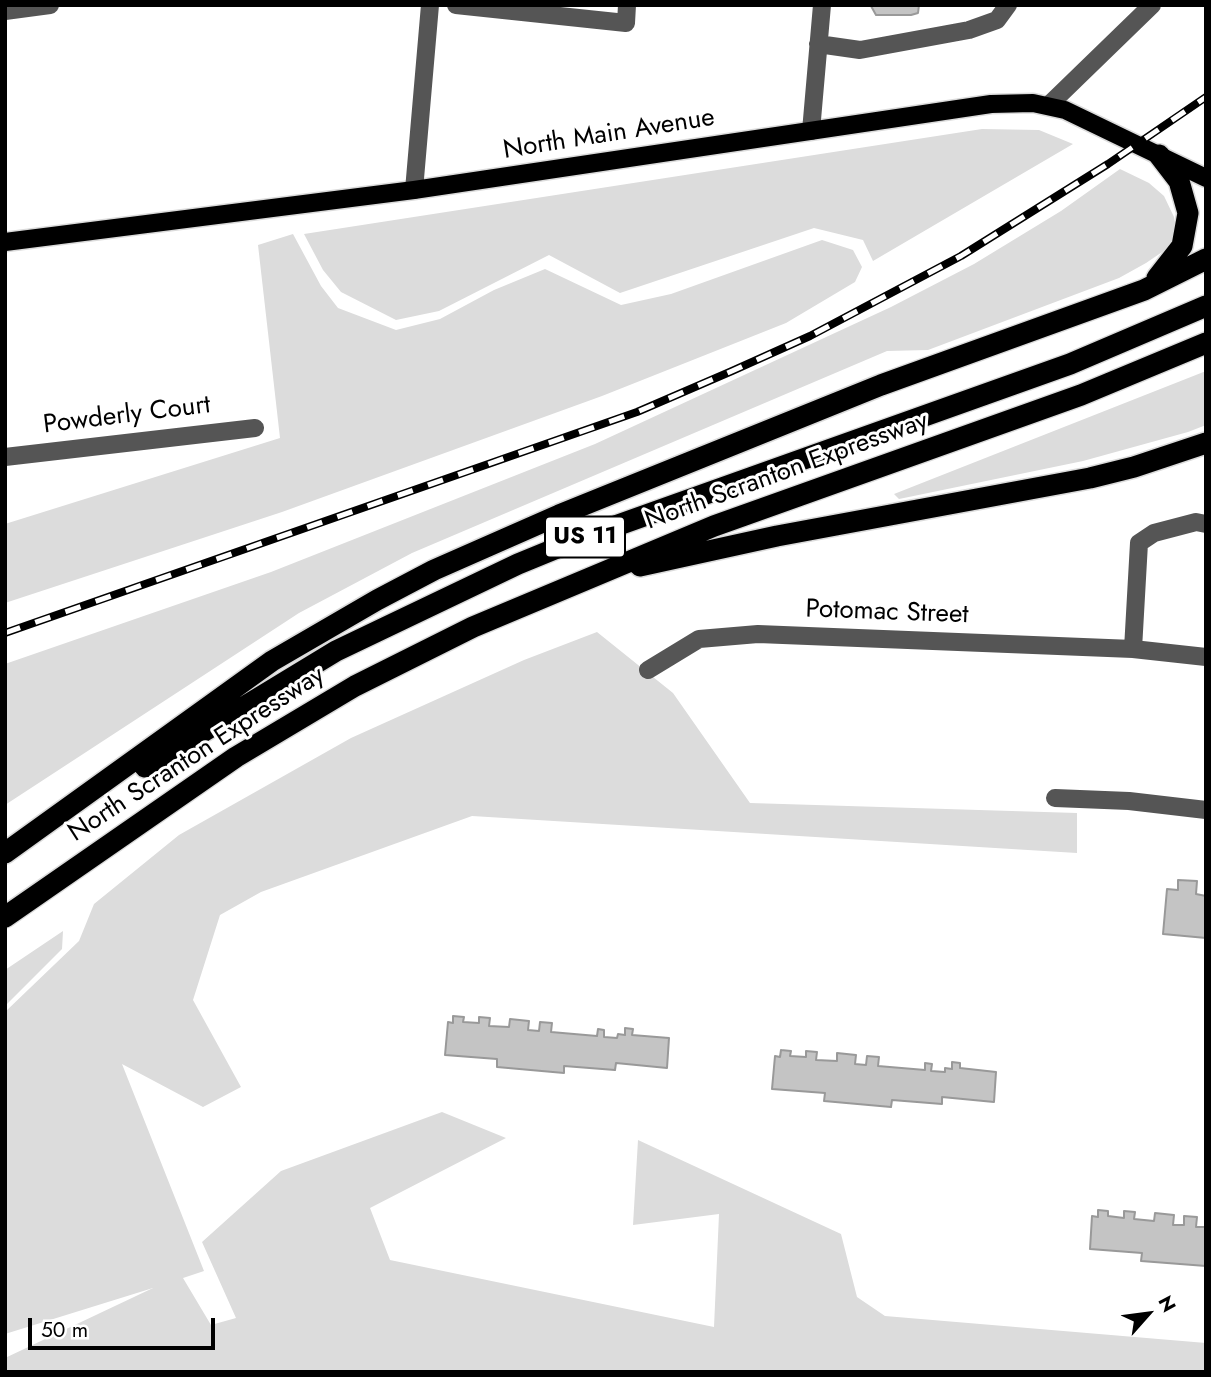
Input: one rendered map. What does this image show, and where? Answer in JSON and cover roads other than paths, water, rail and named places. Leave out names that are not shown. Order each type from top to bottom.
[{"type":"highway","points":[[1144,290],[1173,262],[1187,233],[1186,198],[1179,181],[1159,155]]},
{"type":"highway","points":[[5,853],[272,661],[434,570],[546,521],[881,385],[1144,290],[1206,259]]},
{"type":"highway","name":"North Scranton Expressway","points":[[5,853],[276,685],[456,591],[579,539],[1070,364],[1206,306]]},
{"type":"highway","name":"North Scranton Expressway","points":[[5,917],[190,788],[297,719],[438,644],[713,526],[1081,395],[1206,343]]},
{"type":"highway","points":[[594,576],[777,536],[1090,478],[1134,467],[1206,443]]},
{"type":"main road","name":"North Main Avenue","points":[[5,242],[414,190],[981,105],[1049,105],[1080,116],[1206,178]]},
{"type":"street","points":[[5,10],[50,5]]},
{"type":"street","points":[[414,190],[430,5]]},
{"type":"street","points":[[456,5],[626,23],[627,5]]},
{"type":"street","points":[[811,131],[822,5]]},
{"type":"street","points":[[818,44],[860,50],[969,30],[997,20],[1008,5]]},
{"type":"street","points":[[1049,105],[1152,5]]},
{"type":"street","name":"Powderly Court","points":[[5,457],[255,428]]},
{"type":"street","points":[[1133,649],[1139,543],[1154,533],[1196,522],[1206,524]]},
{"type":"street","name":"Potomac Street","points":[[648,670],[699,639],[758,634],[1133,649],[1206,657]]},
{"type":"street","points":[[1055,798],[1129,801],[1206,810]]},
{"type":"railway","points":[[5,633],[637,412],[732,371],[810,336],[961,256],[1108,164],[1206,97]]}]
